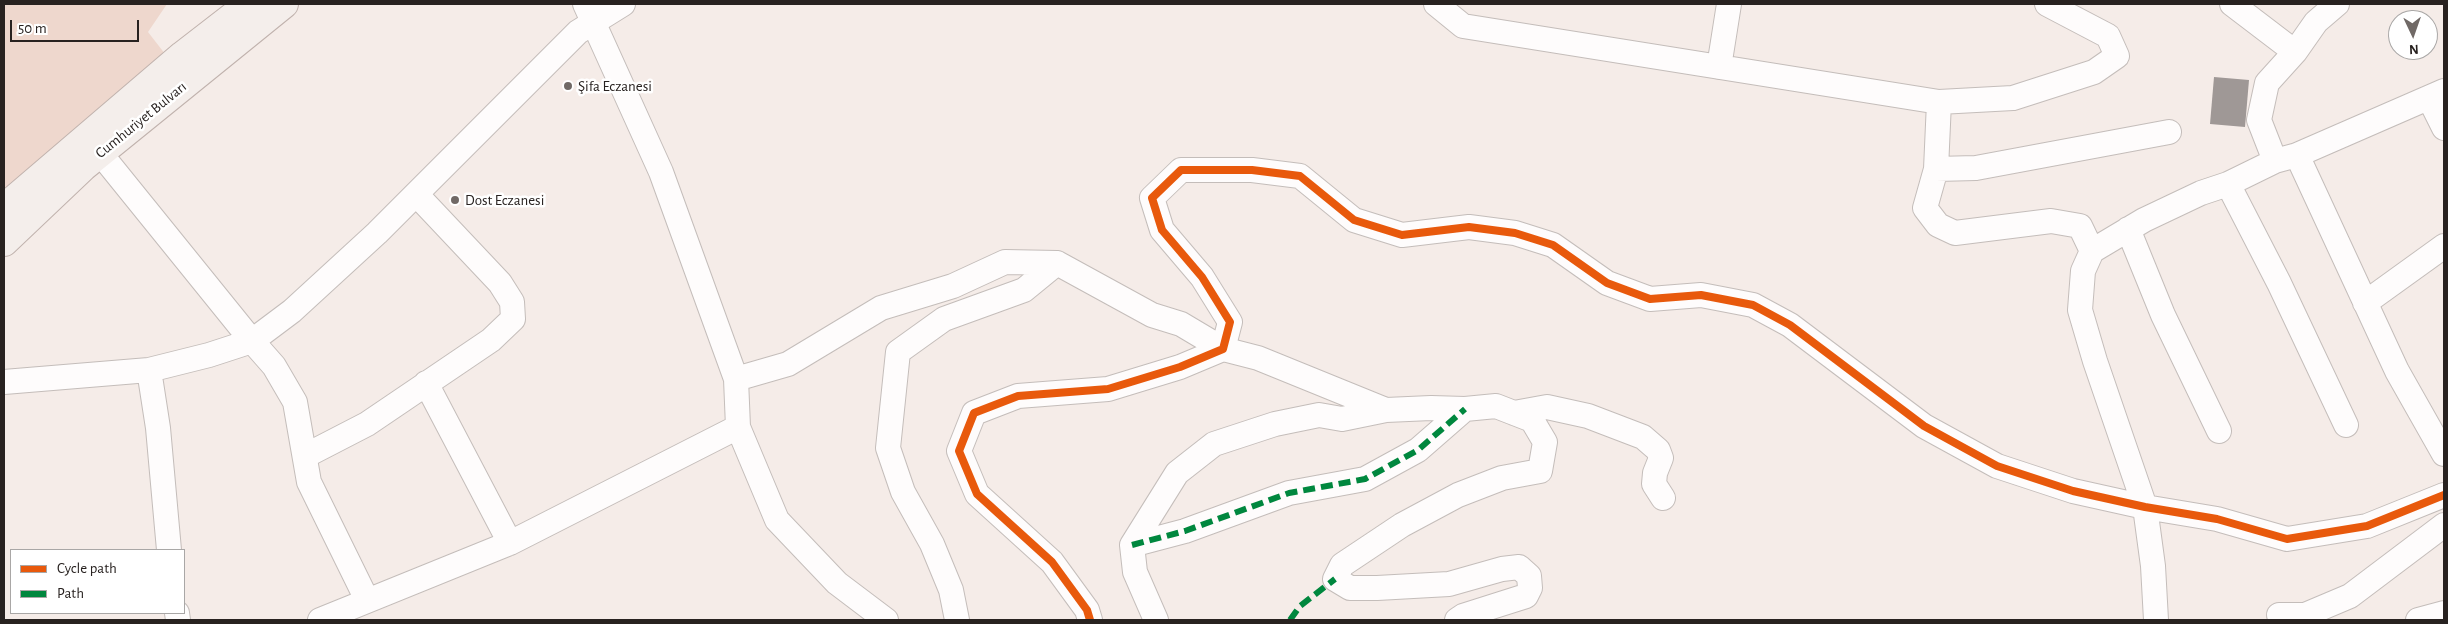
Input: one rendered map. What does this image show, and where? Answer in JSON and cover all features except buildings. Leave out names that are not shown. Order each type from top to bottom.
[{"type":"main road","name":"Cumhuriyet Bulvarı","points":[[4,208],[176,61],[249,4]]},
{"type":"main road","name":"Cumhuriyet Bulvarı","points":[[4,242],[100,153],[284,4]]},
{"type":"street","points":[[4,382],[149,370],[252,342],[292,311],[416,194],[578,32],[590,13],[623,4]]},
{"type":"street","points":[[1436,4],[1463,26],[1939,102],[2013,98],[2094,72],[2117,56],[2108,36],[2048,4]]},
{"type":"street","points":[[1719,67],[1729,4]]},
{"type":"street","points":[[2232,4],[2295,52]]},
{"type":"street","points":[[2336,4],[2316,22],[2295,52],[2267,83],[2258,120],[2286,158],[2364,303],[2397,371],[2444,454]]},
{"type":"street","points":[[590,13],[661,172],[736,379],[738,427],[777,520],[837,582],[886,620]]},
{"type":"street","points":[[2156,620],[2153,566],[2145,507],[2095,361],[2080,310],[2083,271],[2092,251],[2128,229],[2201,193],[2228,184],[2437,95],[2444,128]]},
{"type":"street","points":[[1939,102],[1936,169],[1925,208],[1938,225],[1955,233],[2051,220],[2080,226],[2092,251]]},
{"type":"street","points":[[1936,169],[1976,168],[2169,132]]},
{"type":"street","points":[[100,153],[252,342],[274,366],[295,402],[306,456],[309,482],[367,600]]},
{"type":"street","points":[[1223,348],[1230,322],[1202,276],[1162,230],[1152,198],[1181,170],[1252,170],[1300,176],[1354,220],[1402,235],[1469,227],[1515,233],[1553,245],[1607,282],[1650,299],[1701,295],[1753,305],[1790,325],[1924,426],[1997,466],[2073,490],[2145,507],[2217,518],[2288,539],[2367,526],[2444,495]]},
{"type":"street","points":[[2228,184],[2279,283],[2346,425]]},
{"type":"street","points":[[306,456],[367,424],[490,340],[513,319],[512,302],[500,283],[416,194]]},
{"type":"street","points":[[2128,229],[2163,315],[2219,431]]},
{"type":"street","points":[[2364,303],[2444,246]]},
{"type":"street","points":[[736,379],[788,364],[881,308],[953,286],[1005,262],[1057,264],[1152,315],[1181,324],[1223,348],[1258,358],[1386,410]]},
{"type":"street","points":[[957,620],[951,590],[944,572],[932,544],[903,492],[888,448],[898,352],[944,319],[1024,290],[1057,264]]},
{"type":"street","points":[[1090,620],[1087,610],[1052,562],[977,494],[959,451],[974,412],[1018,396],[1108,389],[1180,367],[1223,348]]},
{"type":"street","points":[[149,370],[158,428],[169,549]]},
{"type":"street","points":[[426,383],[510,543]]},
{"type":"street","points":[[1156,620],[1135,572],[1132,545],[1177,473],[1214,444],[1275,424],[1320,415],[1342,419],[1386,410],[1431,408],[1465,410],[1496,406],[1532,420],[1545,442],[1540,471],[1502,478],[1458,495],[1402,525],[1342,565],[1335,579],[1350,588],[1450,584],[1502,569],[1519,567],[1529,576],[1530,588],[1526,596],[1463,616],[1457,620]]},
{"type":"street","points":[[1514,413],[1547,407],[1588,416],[1643,436],[1658,450],[1661,458],[1655,474],[1654,484],[1663,498]]},
{"type":"street","points":[[1132,545],[1184,531],[1289,493],[1365,480],[1418,450],[1465,410]]},
{"type":"street","points":[[320,620],[510,543],[738,427]]},
{"type":"street","points":[[2279,615],[2305,615],[2350,596],[2444,525]]},
{"type":"street","points":[[2418,620],[2444,613]]},
{"type":"shaded area","points":[[4,4],[167,4],[148,32],[169,59],[4,203]]},
{"type":"marked path","points":[[1132,545],[1185,531],[1289,493],[1365,479],[1418,450],[1465,409]]},
{"type":"marked path","points":[[1290,620],[1300,606],[1335,579]]},
{"type":"cycle path","points":[[1090,620],[1087,610],[1052,562],[977,494],[959,451],[974,413],[1018,396],[1108,389],[1180,367],[1223,349],[1230,322],[1202,277],[1162,230],[1152,198],[1181,170],[1252,170],[1300,176],[1354,220],[1402,235],[1469,227],[1515,233],[1553,245],[1607,283],[1650,299],[1701,295],[1753,305],[1790,325],[1924,426],[1997,466],[2073,491],[2145,507],[2217,519],[2287,539],[2367,526],[2444,495]]},
{"type":"place","name":"Şifa Eczanesi","points":[[568,86]]},
{"type":"place","name":"Dost Eczanesi","points":[[455,200]]}]
